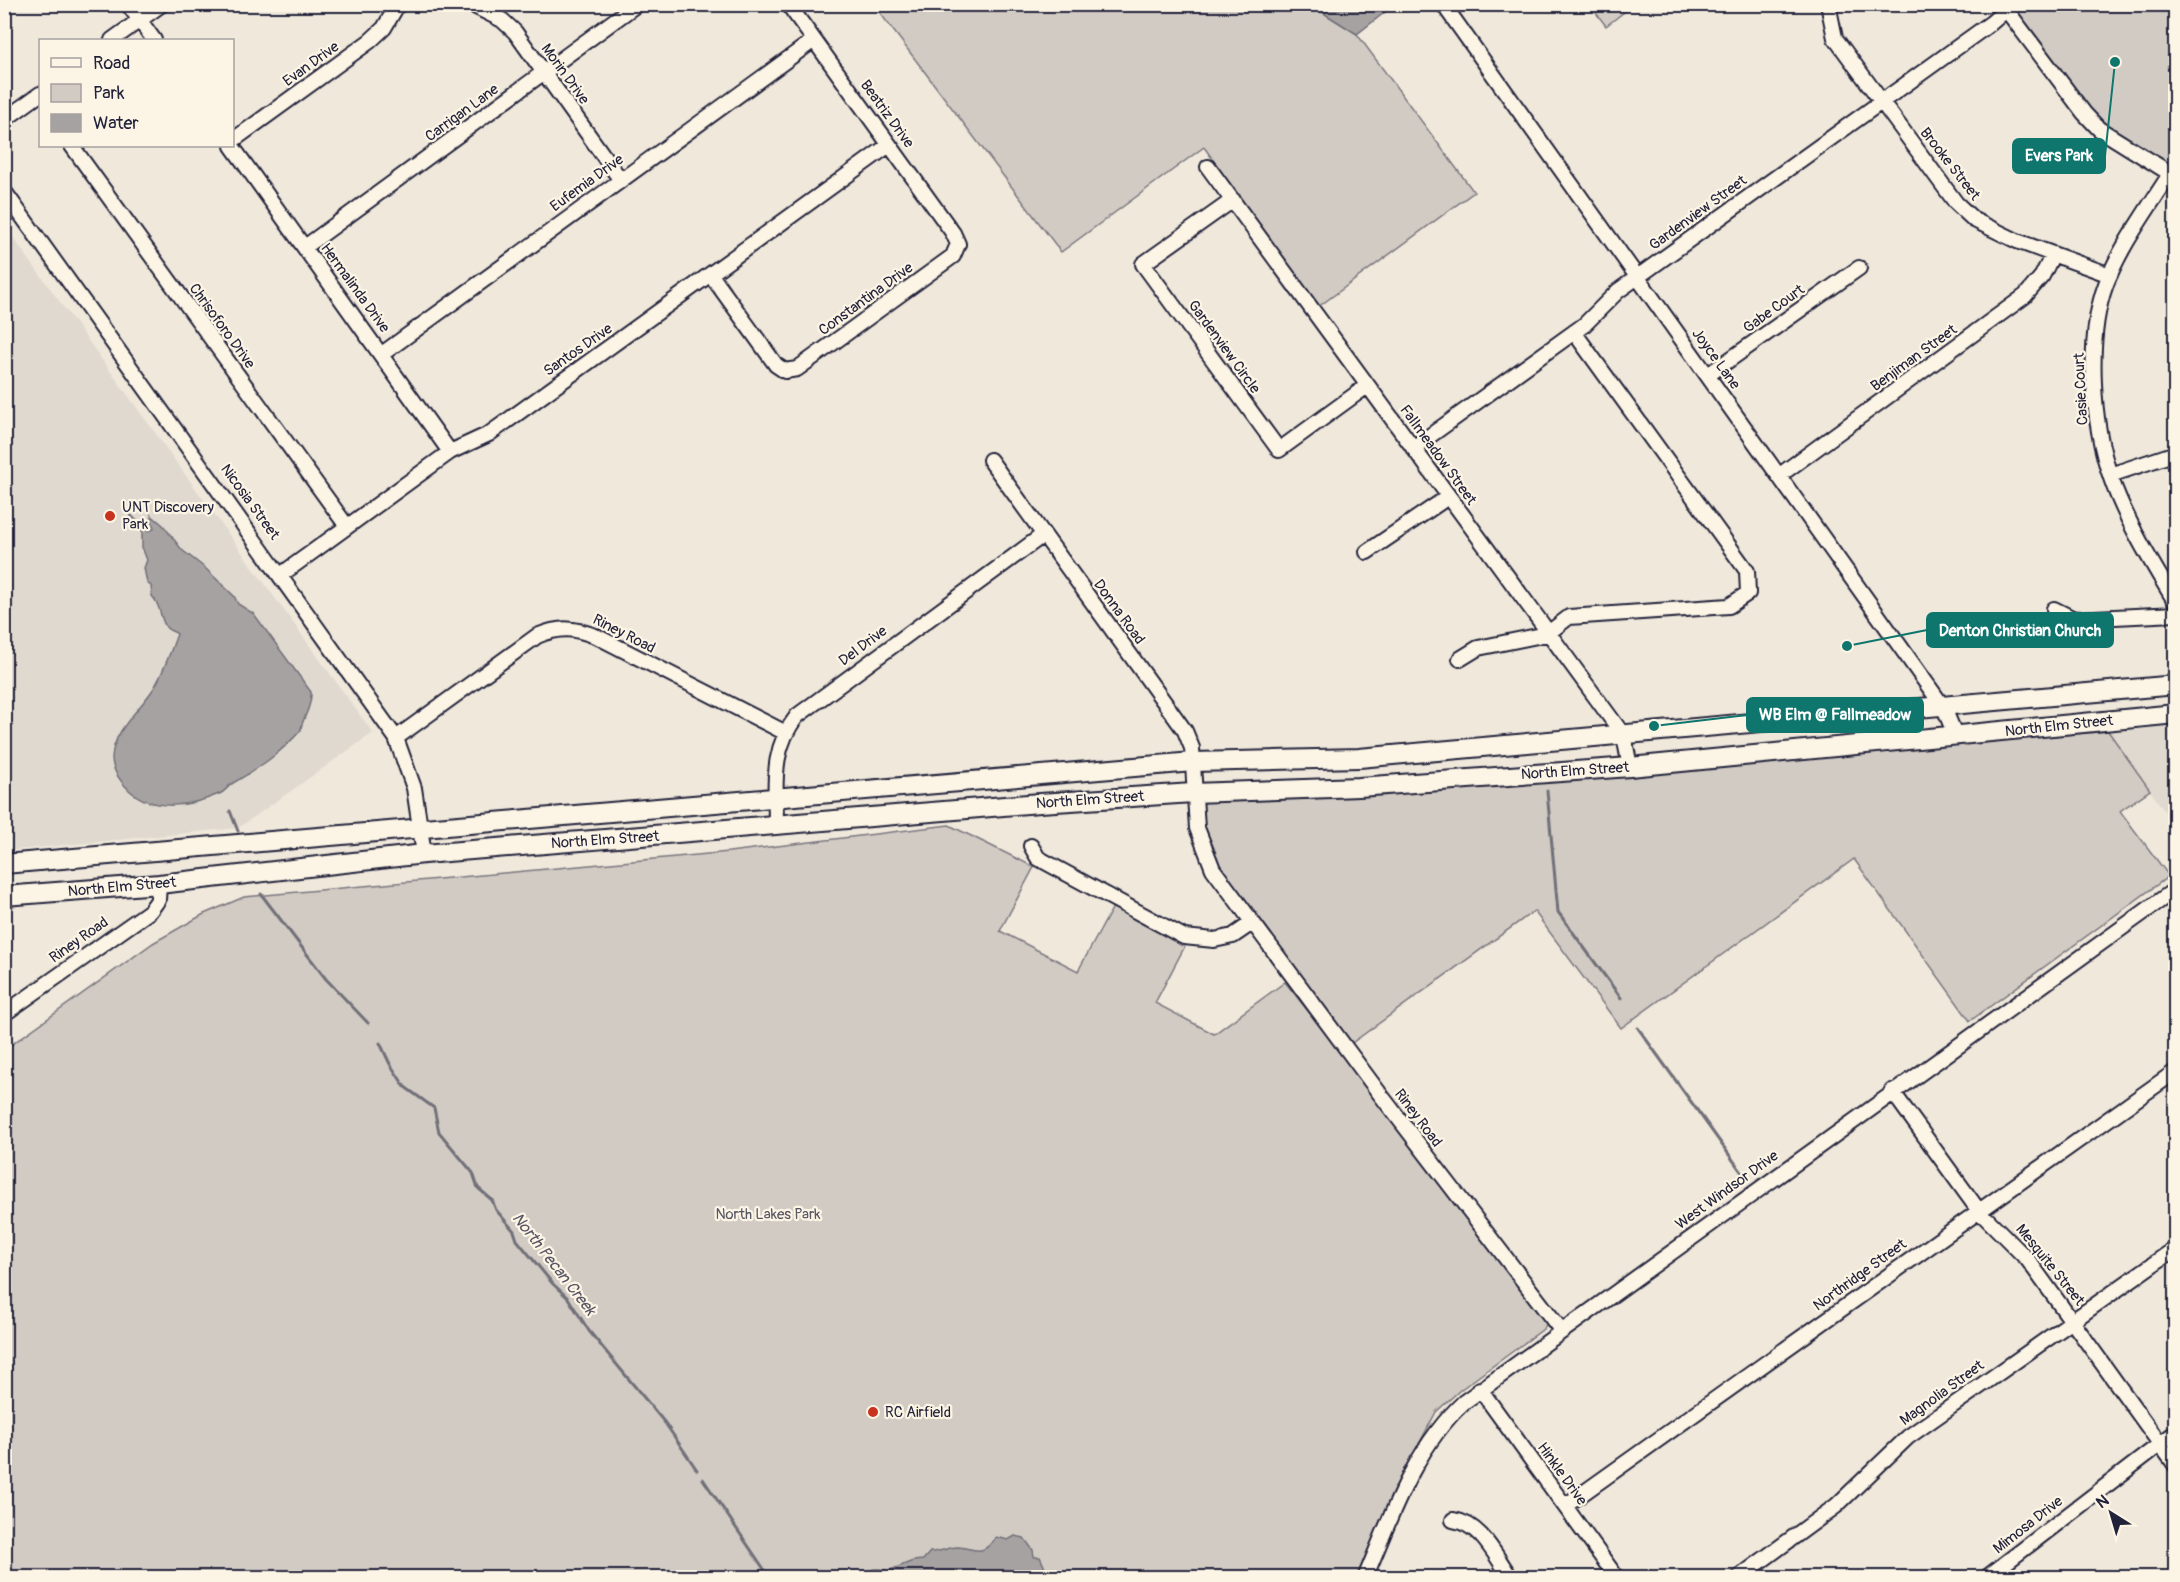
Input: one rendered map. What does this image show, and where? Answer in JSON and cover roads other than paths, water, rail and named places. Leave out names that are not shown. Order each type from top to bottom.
[{"type":"main road","name":"North Elm Street","points":[[4,864],[1192,762],[1359,758],[1944,708],[2175,685]]},
{"type":"main road","name":"North Elm Street","points":[[4,896],[159,884],[424,854],[1017,805],[1193,793],[1359,787],[1630,767],[2175,714]]},
{"type":"street","points":[[128,4],[153,39]]},
{"type":"street","points":[[113,39],[162,4]]},
{"type":"street","name":"Evan Drive","points":[[234,142],[370,41],[384,28],[398,4]]},
{"type":"street","name":"Morin Drive","points":[[470,4],[502,20],[515,32],[620,179]]},
{"type":"street","name":"Carrigan Lane","points":[[305,247],[637,4]]},
{"type":"street","name":"Beatriz Drive","points":[[788,4],[953,233],[958,244]]},
{"type":"street","name":"Joyce Lane","points":[[1443,4],[1944,708],[1956,737]]},
{"type":"street","name":"Brooke Street","points":[[1828,4],[1835,38],[1956,203],[1974,220],[1990,230],[2110,275]]},
{"type":"street","points":[[2004,7],[2084,113],[2099,129],[2173,176]]},
{"type":"street","name":"Gardenview Street","points":[[1413,448],[1574,332],[1637,277],[1991,23],[2004,7]]},
{"type":"street","name":"Eufemia Drive","points":[[382,354],[814,40]]},
{"type":"street","points":[[4,120],[39,98]]},
{"type":"street","name":"Santos Drive","points":[[282,574],[346,525],[450,452],[489,434],[889,145]]},
{"type":"street","name":"Hermalinda Drive","points":[[234,146],[450,452]]},
{"type":"street","name":"Chrisoforo Drive","points":[[73,147],[346,525]]},
{"type":"street","name":"Fallmeadow Street","points":[[1208,167],[1547,634],[1624,736],[1630,767]]},
{"type":"street","name":"Casie Court","points":[[2173,176],[2110,275],[2098,313],[2095,358],[2096,409],[2110,475],[2175,603]]},
{"type":"street","name":"Nicosia Street","points":[[4,191],[282,574],[396,738],[414,788],[424,854]]},
{"type":"street","name":"Gardenview Circle","points":[[1233,201],[1143,264],[1279,450],[1367,386]]},
{"type":"street","name":"Constantina Drive","points":[[711,275],[776,365],[785,371],[797,369],[953,256],[958,244]]},
{"type":"street","name":"Benjiman Street","points":[[1780,475],[2025,296],[2042,276],[2053,254]]},
{"type":"street","name":"Gabe Court","points":[[1708,375],[1859,268]]},
{"type":"street","points":[[1460,659],[1478,648],[1547,634],[1569,617],[1730,606],[1739,602],[1748,593],[1750,582],[1747,570],[1574,332]]},
{"type":"street","points":[[2110,475],[2175,453]]},
{"type":"street","name":"Donna Road","points":[[990,460],[1178,720],[1190,743],[1193,793]]},
{"type":"street","points":[[1367,552],[1448,497]]},
{"type":"street","name":"Del Drive","points":[[784,732],[806,710],[1043,535]]},
{"type":"street","points":[[2054,609],[2074,619],[2175,614]]},
{"type":"street","name":"Riney Road","points":[[396,738],[537,636],[563,628],[576,629],[598,637],[641,662],[784,732]]},
{"type":"street","points":[[776,826],[775,772],[784,732]]},
{"type":"street","name":"Riney Road","points":[[1193,793],[1197,828],[1207,858],[1252,923],[1561,1330]]},
{"type":"street","points":[[1031,846],[1038,858],[1184,938],[1214,940],[1233,936],[1252,923]]},
{"type":"street","name":"Riney Road","points":[[4,1014],[150,911],[158,900],[159,884]]},
{"type":"street","name":"West Windsor Drive","points":[[1365,1578],[1404,1488],[1431,1439],[1454,1411],[1480,1389],[1561,1330],[2175,889]]},
{"type":"street","name":"Northridge Street","points":[[1565,1506],[2175,1071]]},
{"type":"street","name":"Mesquite Street","points":[[1892,1091],[1979,1211],[2028,1260],[2073,1319],[2175,1466]]},
{"type":"street","name":"Magnolia Street","points":[[1738,1578],[1836,1506],[1908,1437],[2175,1248]]},
{"type":"street","name":"Hinkle Drive","points":[[1480,1389],[1617,1578]]},
{"type":"street","name":"Mimosa Drive","points":[[1986,1578],[2175,1432]]},
{"type":"street","points":[[1453,1520],[1476,1530],[1511,1578]]},
{"type":"water","points":[[1311,5],[1394,5],[1357,34]]},
{"type":"water","points":[[130,514],[148,531],[154,529],[151,515],[163,525],[182,550],[234,596],[238,604],[254,614],[311,692],[310,704],[301,730],[286,746],[223,792],[197,802],[161,805],[139,797],[123,783],[112,762],[117,738],[154,688],[177,634],[166,627],[152,596],[144,568],[147,560],[142,547],[142,529],[134,524]]},
{"type":"water","points":[[1015,1536],[1024,1538],[1033,1550],[1034,1557],[1040,1557],[1045,1568],[1053,1570],[1059,1577],[847,1577],[877,1569],[888,1571],[913,1561],[923,1560],[930,1552],[958,1547],[982,1550],[996,1537],[1008,1540]]},
{"type":"waterway","points":[[1547,791],[1558,912],[1621,998]]},
{"type":"waterway","name":"North Pecan Creek","points":[[230,811],[238,831]]},
{"type":"waterway","name":"North Pecan Creek","points":[[261,894],[326,979],[368,1023]]},
{"type":"waterway","points":[[1638,1028],[1743,1174]]},
{"type":"waterway","name":"North Pecan Creek","points":[[380,1043],[405,1087],[434,1108],[439,1132],[473,1173],[478,1188],[492,1200],[496,1210],[514,1231],[517,1240],[553,1284],[568,1298],[589,1331],[665,1423],[697,1470]]},
{"type":"waterway","name":"North Pecan Creek","points":[[703,1479],[770,1578]]},
{"type":"place","name":"Evers Park","points":[[2115,62]]},
{"type":"place","name":"UNT Discovery Park","points":[[110,516]]},
{"type":"place","name":"Denton Christian Church","points":[[1847,646]]},
{"type":"place","name":"WB Elm @ Fallmeadow","points":[[1654,726]]},
{"type":"place","name":"RC Airfield","points":[[873,1412]]},
{"type":"park label","name":"North Lakes Park","points":[[768,1214]]}]
